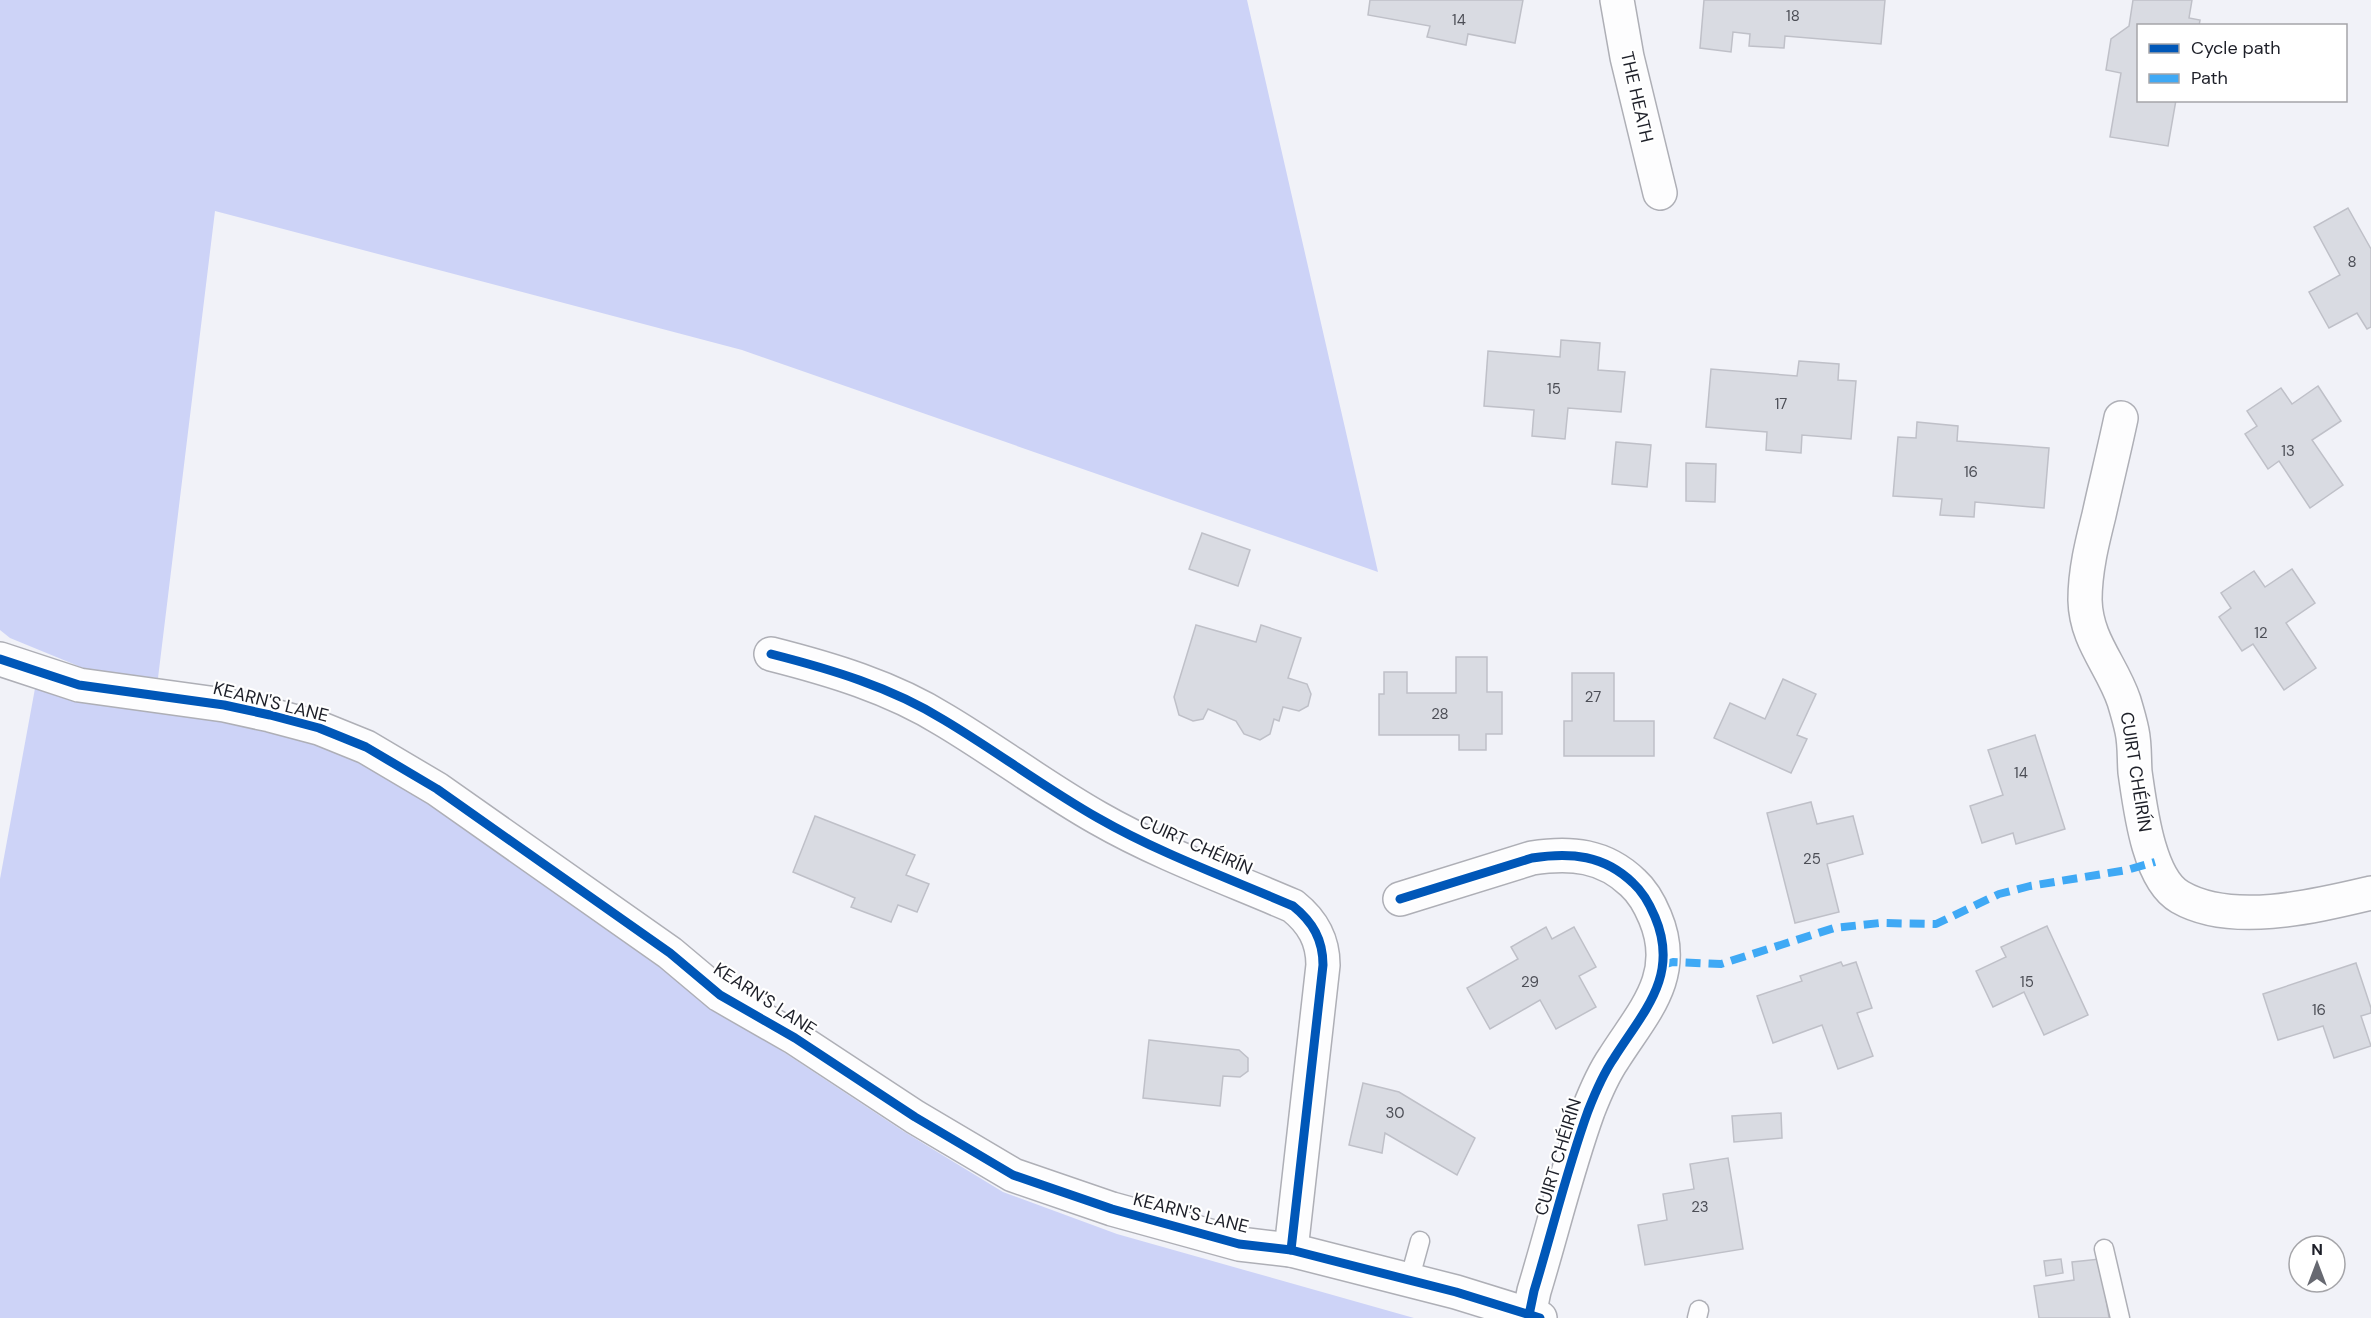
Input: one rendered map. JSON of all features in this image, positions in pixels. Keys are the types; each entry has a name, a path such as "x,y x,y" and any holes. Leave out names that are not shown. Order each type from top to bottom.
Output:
{"street":[{"name":"THE HEATH","path":"1617,0 1627,57 1660,193"},
{"name":"CUIRT CHÉIRÍN","path":"2121,418 2087,567 2085,601 2088,626 2122,695 2128,713 2133,734 2135,771 2142,815 2148,845 2160,874 2168,887 2178,896 2209,909 2230,912 2300,907 2371,894"},
{"name":"CUIRT CHÉIRÍN","path":"771,654 858,679 906,700 943,719 1099,819 1139,839 1293,906 1302,913 1320,938 1323,965 1291,1250"},
{"name":"KEARN'S LANE","path":"0,658 79,685 214,704 270,715 319,728 366,747 437,789 670,953 720,995 795,1038 915,1117 1013,1175 1112,1209 1239,1244 1291,1250 1535,1316"},
{"name":"CUIRT CHÉIRÍN","path":"1400,899 1532,858 1554,854 1583,856 1603,861 1619,870 1636,885 1648,902 1658,925 1663,945 1663,965 1659,985 1650,1005 1613,1059 1588,1111 1535,1316"}],"lane":[{"path":"1409,1281 1420,1241"},
{"path":"2104,1249 2120,1318"}],"shaded area":[{"path":"0,0 1247,0 1378,572 742,350 215,211 158,678 88,670 10,638 0,630"},
{"path":"36,683 300,734 407,784 717,1008 903,1131 1003,1192 1117,1234 1414,1318 0,1318 0,879"}],"building":[{"path":"1370,0 1523,0 1515,43 1468,34 1466,45 1427,37 1430,26 1368,15"},
{"path":"1704,0 1885,0 1881,44 1785,36 1784,48 1749,46 1750,34 1733,32 1731,52 1700,48"},
{"path":"2133,0 2192,0 2189,18 2200,20 2199,24 2137,24 2137,102 2176,102 2168,146 2110,137 2121,73 2106,70 2111,39 2129,26"},
{"path":"2348,208 2371,249 2371,327 2367,329 2357,313 2329,328 2309,292 2340,275 2314,227"},
{"path":"1561,340 1600,343 1598,370 1625,372 1621,412 1568,408 1565,439 1532,436 1534,410 1484,406 1488,351 1560,357"},
{"path":"1799,361 1839,364 1838,380 1856,381 1851,439 1802,435 1801,453 1766,450 1767,432 1706,427 1711,369 1797,376"},
{"path":"2318,386 2341,421 2312,440 2343,485 2310,508 2279,461 2268,469 2245,434 2257,426 2247,411 2281,388 2292,404"},
{"path":"1917,422 1958,426 1957,441 2049,448 2044,508 1975,502 1974,517 1940,515 1942,499 1893,496 1898,437 1916,438"},
{"path":"1616,442 1651,445 1647,487 1612,484"},
{"path":"1686,463 1716,464 1715,502 1686,501"},
{"path":"1202,533 1250,550 1238,586 1189,569"},
{"path":"2292,569 2315,603 2286,623 2316,668 2284,690 2253,644 2242,651 2219,617 2231,608 2221,593 2254,571 2265,587"},
{"path":"1196,625 1256,642 1261,625 1301,638 1288,678 1307,684 1311,694 1308,706 1299,711 1283,707 1279,721 1274,719 1270,734 1260,740 1244,734 1236,721 1208,709 1203,719 1193,721 1179,715 1174,697"},
{"path":"1456,657 1487,657 1487,692 1502,692 1502,734 1486,734 1486,750 1459,750 1459,735 1379,735 1379,694 1384,694 1384,672 1407,672 1407,693 1456,693"},
{"path":"1572,673 1614,673 1614,721 1654,721 1654,756 1564,756 1564,721 1572,721"},
{"path":"1783,679 1816,694 1797,735 1807,739 1791,773 1714,738 1730,703 1765,719"},
{"path":"2035,735 2065,829 2016,844 2013,833 1982,843 1970,806 2003,795 1988,750"},
{"path":"1811,802 1817,824 1853,816 1863,854 1827,864 1839,912 1795,923 1767,813"},
{"path":"815,816 915,855 906,875 929,884 917,912 898,905 891,922 851,907 855,898 793,872"},
{"path":"2047,926 2088,1015 2044,1035 2024,992 1993,1007 1976,971 2006,957 2001,947"},
{"path":"1546,927 1552,939 1574,927 1596,967 1579,976 1596,1007 1556,1029 1540,1000 1490,1029 1467,988 1518,959 1511,947"},
{"path":"1841,962 1843,966 1856,962 1872,1008 1857,1013 1873,1056 1838,1069 1822,1025 1773,1043 1757,996 1802,981 1800,976"},
{"path":"2356,963 2371,1008 2371,1013 2361,1016 2371,1046 2334,1058 2323,1026 2278,1040 2263,994"},
{"path":"1149,1040 1239,1050 1248,1058 1248,1071 1240,1077 1223,1076 1220,1106 1143,1098"},
{"path":"1363,1083 1399,1092 1475,1138 1457,1175 1385,1133 1382,1153 1349,1145"},
{"path":"1781,1113 1782,1138 1734,1142 1732,1116"},
{"path":"1728,1158 1743,1249 1645,1265 1638,1225 1667,1220 1663,1194 1694,1189 1690,1164"},
{"path":"2061,1259 2063,1273 2046,1276 2044,1261"},
{"path":"2100,1259 2109,1318 2039,1318 2034,1286 2074,1280 2072,1262"}],"marked path":[{"path":"1663,965 1673,962 1721,964 1834,928 1880,923 1936,924 1999,894 2030,886 2127,870 2155,862"}],"cycle path":[{"path":"771,654 838,673 924,708 1121,831 1169,854 1293,906 1306,918 1319,940 1323,965 1291,1250"},
{"path":"0,659 79,685 224,705 270,715 319,728 366,747 437,789 670,953 720,995 795,1038 915,1117 1013,1175 1112,1209 1239,1244 1291,1250 1456,1292 1540,1318"},
{"path":"1400,899 1532,858 1573,856 1599,861 1610,866 1637,887 1651,908 1662,938 1661,975 1655,992 1606,1070 1580,1133 1529,1315"}]}
